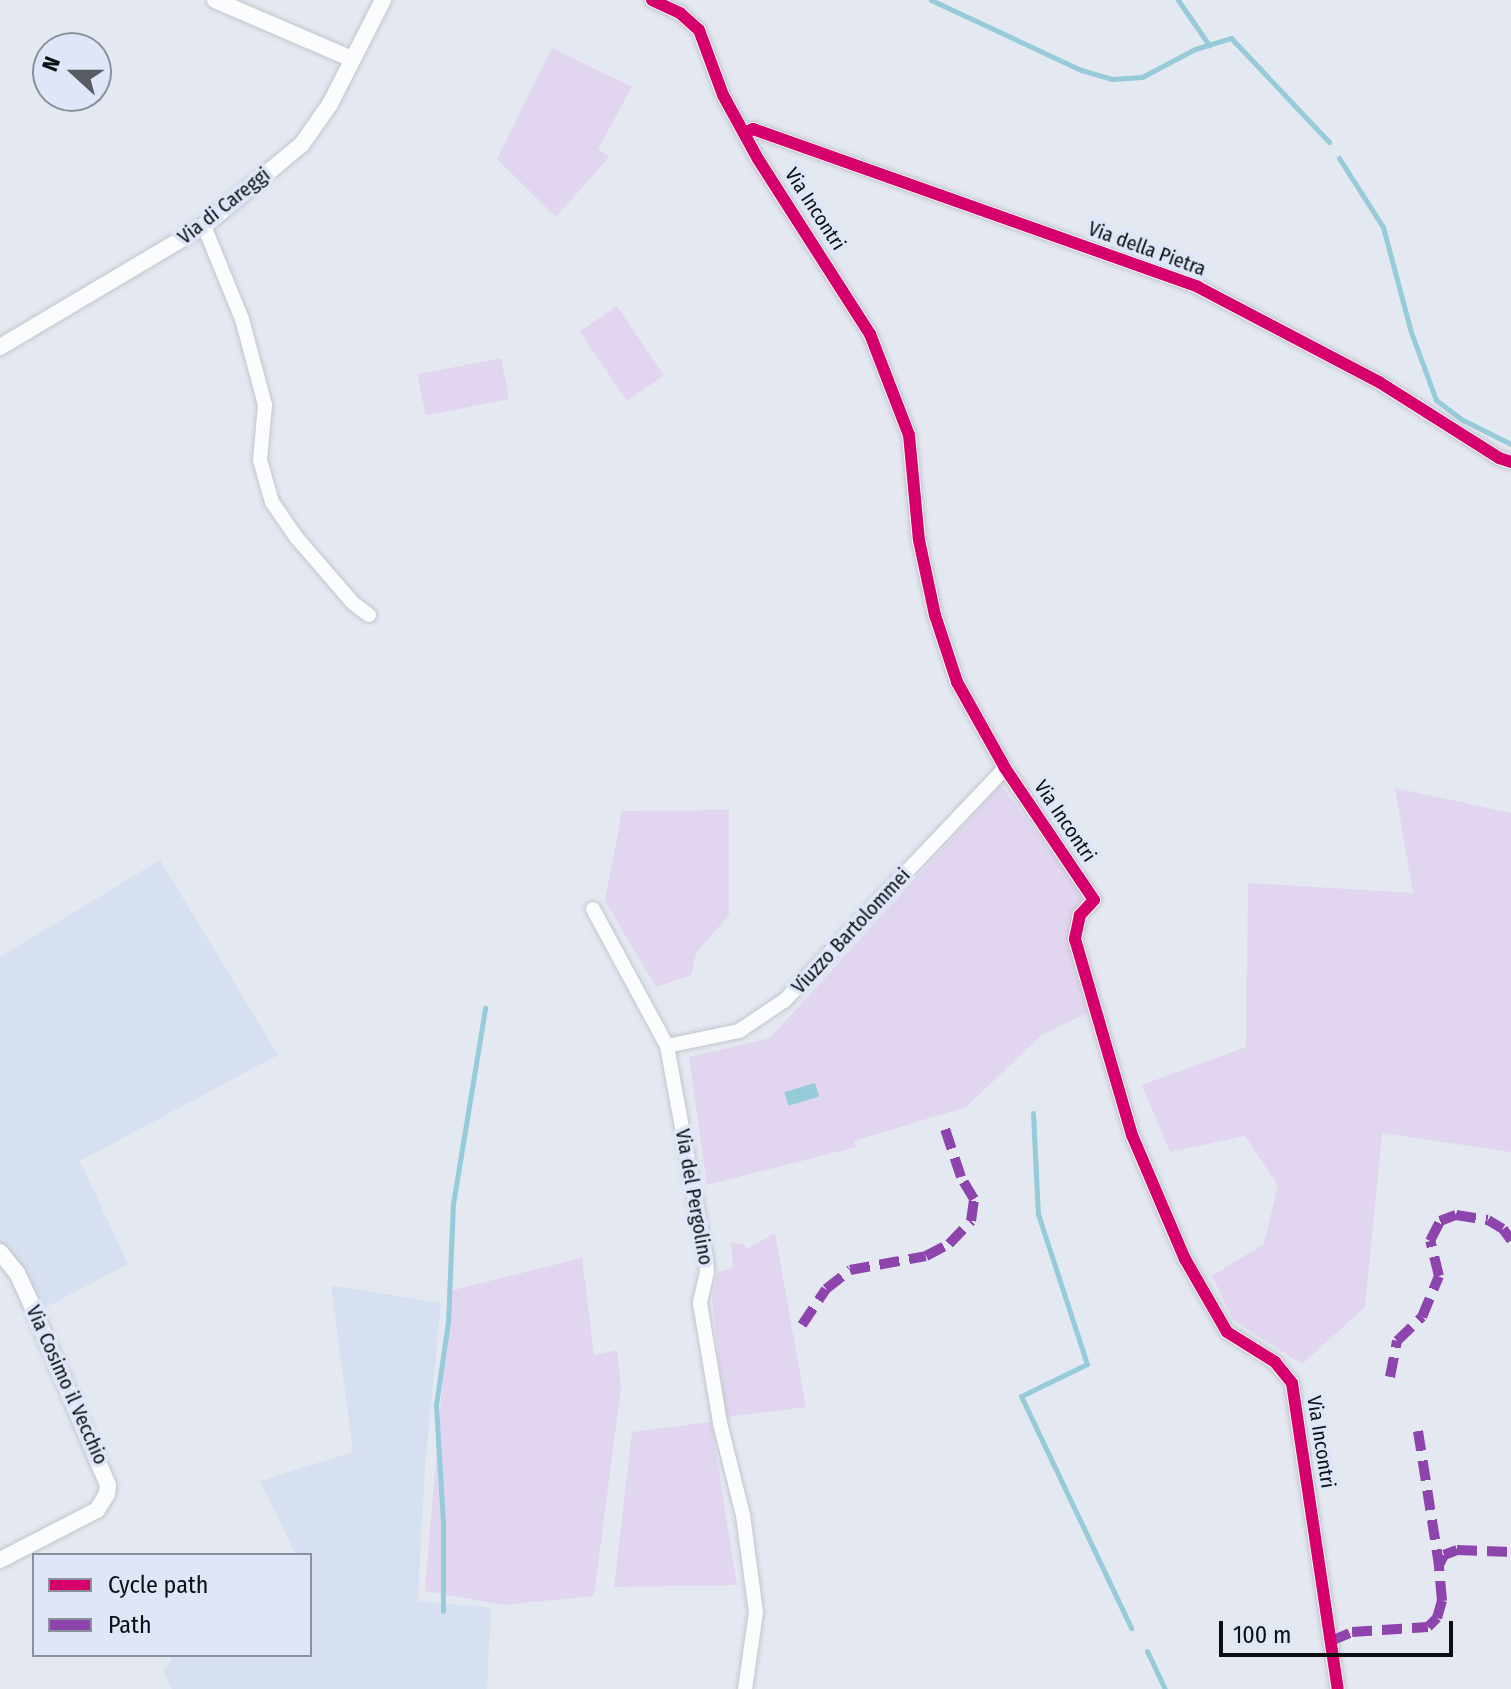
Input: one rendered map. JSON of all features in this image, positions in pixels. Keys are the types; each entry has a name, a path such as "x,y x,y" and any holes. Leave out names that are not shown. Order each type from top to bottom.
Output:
{"street":[{"path":"215,0 352,59"},
{"name":"Via di Careggi","path":"0,347 204,226 302,144 330,104 383,0"},
{"name":"Via Incontri","path":"652,0 680,13 699,30 723,95 758,159 870,334 909,435 919,540 935,615 957,682 1005,768 1094,900 1080,915 1075,939 1132,1135 1185,1259 1227,1332 1275,1362 1292,1383 1338,1689"},
{"name":"Via della Pietra","path":"745,133 753,129 1198,287 1379,382 1499,458 1511,462"},
{"path":"204,226 242,319 265,405 260,460 272,502 296,537 353,603 369,615"},
{"name":"Viuzzo Bartolommei","path":"667,1046 739,1031 785,1000 1005,768"},
{"name":"Via del Pergolino","path":"593,909 667,1046 706,1259 707,1272 700,1303 720,1423 743,1515 756,1612 745,1689"},
{"name":"Via Cosimo il Vecchio","path":"0,1252 17,1273 108,1485 107,1494 97,1510 0,1560"}],"shaded area":[{"path":"552,48 632,87 598,149 609,157 556,217 497,159"},
{"path":"617,306 664,376 627,401 580,331"},
{"path":"501,358 509,399 426,415 418,374"},
{"path":"1001,785 1086,899 1074,916 1068,938 1090,1012 1043,1034 966,1107 854,1141 856,1147 707,1185 689,1057 770,1038"},
{"path":"1395,788 1511,813 1511,1152 1382,1133 1365,1307 1302,1364 1233,1320 1212,1276 1264,1244 1278,1185 1245,1136 1170,1152 1142,1085 1246,1047 1248,883 1413,893"},
{"path":"729,810 729,915 696,953 691,975 656,987 605,901 622,811"},
{"path":"160,860 278,1055 80,1161 128,1264 41,1310 19,1267 0,1241 0,957"},
{"path":"775,1233 806,1407 725,1417 712,1298 718,1272 733,1268 731,1243 744,1244 746,1249"},
{"path":"582,1258 594,1355 617,1350 621,1387 594,1596 504,1605 425,1591 450,1291"},
{"path":"331,1285 441,1303 425,1466 418,1601 491,1608 487,1689 172,1689 163,1671 173,1657 312,1657 312,1553 295,1553 260,1481 353,1452"},
{"path":"711,1422 737,1585 614,1587 632,1432"}],"water":[{"path":"815,1083 819,1096 788,1106 784,1092"}],"waterway":[{"path":"931,0 1081,70 1112,79 1142,77 1195,49 1231,38 1329,142"},
{"path":"1178,0 1209,45"},
{"path":"1339,158 1383,227 1411,332 1436,400 1463,420 1511,444"},
{"path":"443,1611 443,1523 436,1405 448,1322 453,1204 485,1008"},
{"path":"1033,1113 1038,1214 1087,1364 1021,1396 1131,1628"},
{"path":"1147,1651 1165,1689"}],"marked path":[{"path":"802,1325 826,1289 850,1270 926,1256 949,1244 971,1221 974,1199 961,1177 943,1123"},
{"path":"1390,1377 1397,1341 1422,1317 1439,1276 1430,1241 1440,1221 1456,1215 1488,1220 1503,1229 1511,1240"},
{"path":"1418,1431 1439,1565"},
{"path":"1331,1641 1352,1632 1428,1627 1437,1618 1442,1601 1439,1565 1444,1555 1457,1550 1511,1552"}],"cycle path":[{"path":"652,0 680,13 699,30 723,95 758,159 870,334 909,435 919,540 935,615 957,682 1005,768 1094,900 1080,915 1075,939 1132,1135 1185,1259 1227,1332 1275,1362 1292,1383 1338,1689"},
{"path":"745,133 753,129 1198,287 1379,382 1499,458 1511,462"}]}
